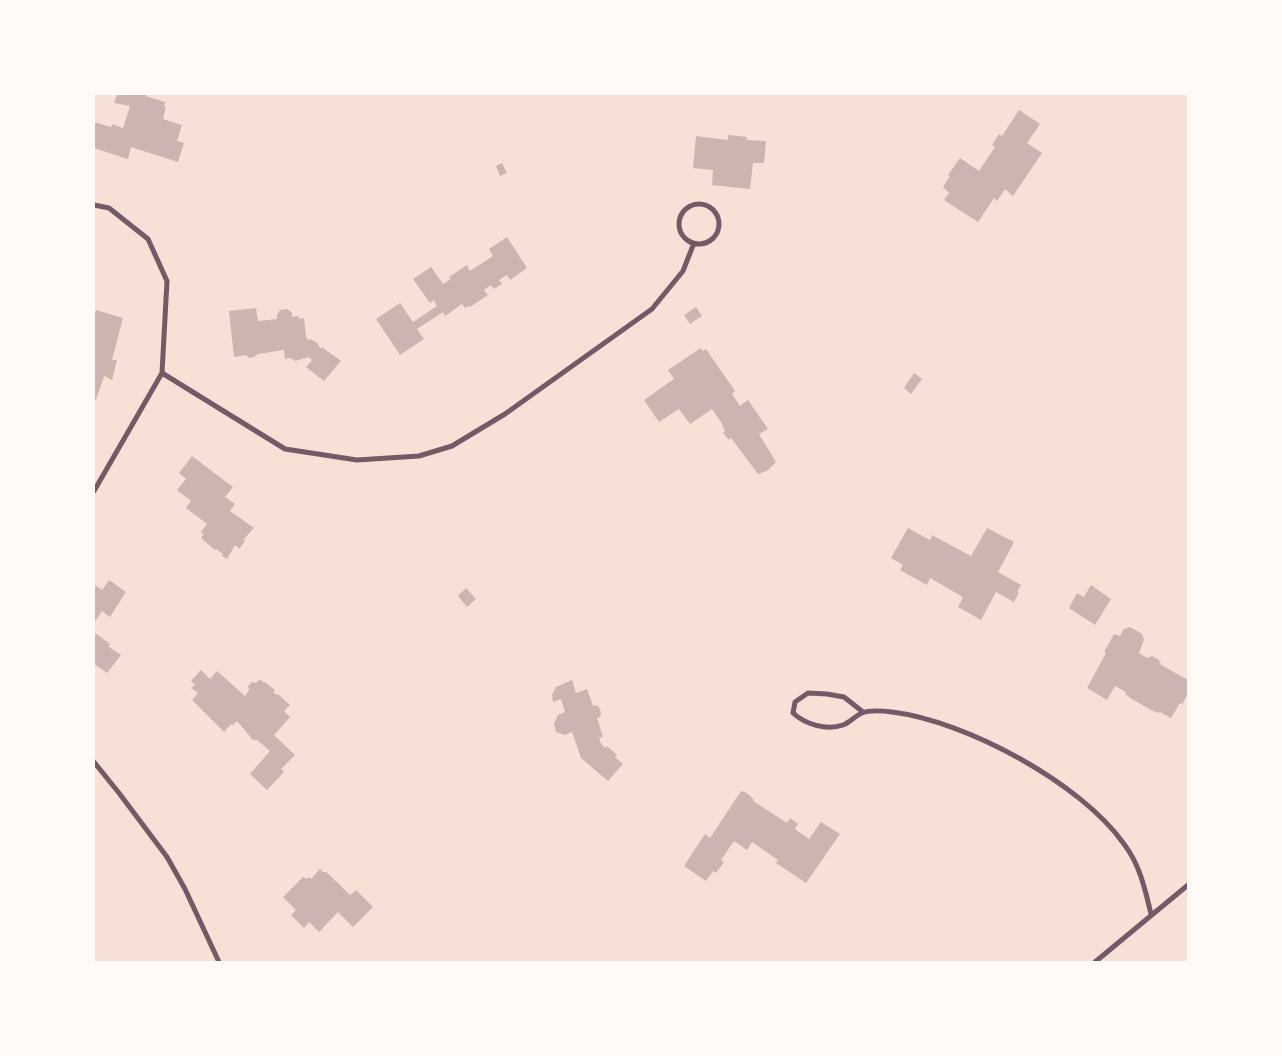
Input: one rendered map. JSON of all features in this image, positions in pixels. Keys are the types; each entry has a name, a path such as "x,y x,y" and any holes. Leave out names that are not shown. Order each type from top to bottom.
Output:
{"street":[{"path":"703,204 710,207 716,213 718,228 715,236 709,241 702,244 694,243 687,240 681,234 679,219 682,212 688,206 703,204"},
{"path":"94,206 109,208 148,239 167,281 162,373 94,491"},
{"path":"162,373 285,449 357,460 419,456 452,446 505,414 652,309 683,271 694,243"},
{"path":"863,712 844,697 808,693 795,702 793,713 799,719 825,727 843,725 863,712 891,712 929,719 1014,755 1059,782 1109,825 1125,845 1140,871 1151,914"},
{"path":"94,762 167,857 185,889 219,962"},
{"path":"1095,962 1188,885"}],"building":[{"path":"117,94 146,94 146,96 165,102 164,107 166,107 163,119 182,125 177,141 184,143 178,162 131,147 128,159 94,148 94,122 111,127 112,124 123,128 130,106 114,103"},
{"path":"1019,110 1040,124 1027,143 1042,153 1013,196 1005,189 997,201 994,198 978,222 944,200 949,193 943,187 950,176 948,175 960,158 979,171 995,147 992,145 999,134 1002,136"},
{"path":"728,135 747,137 747,140 766,141 764,163 753,163 750,189 712,185 713,170 693,168 696,136 728,140"},
{"path":"502,163 507,173 500,176 496,166"},
{"path":"507,237 527,268 510,280 507,275 499,280 502,284 494,289 491,285 484,290 488,295 470,307 465,308 462,304 445,316 443,312 417,329 424,339 400,355 376,319 400,303 413,322 437,306 434,300 430,303 413,279 431,267 443,284 451,279 449,277 467,265 470,271 493,256 489,249"},
{"path":"696,307 702,316 690,324 684,315"},
{"path":"256,308 258,321 277,319 280,310 287,309 292,313 292,317 304,318 308,340 311,339 321,349 322,347 341,361 324,381 306,367 312,360 309,357 295,361 291,358 285,359 284,350 258,354 249,358 246,355 234,357 229,311"},
{"path":"96,310 123,318 112,360 117,360 112,380 104,376 96,400 94,400 94,317"},
{"path":"701,348 703,351 706,349 735,391 732,394 740,406 748,400 768,429 759,434 776,462 767,471 758,474 731,438 729,440 723,433 725,431 721,422 712,409 690,424 679,409 659,422 644,400 674,379 668,370"},
{"path":"914,373 922,379 911,394 904,388"},
{"path":"192,456 233,487 225,497 235,504 230,511 254,528 243,540 245,541 239,549 235,545 227,559 201,538 204,534 201,532 207,524 186,508 191,501 177,490 186,479 179,473"},
{"path":"908,528 930,540 932,535 971,556 987,528 1014,542 998,572 1021,585 1014,602 996,592 981,620 958,607 963,597 930,578 927,585 900,570 903,565 891,558"},
{"path":"109,580 126,592 110,617 102,611 94,623 94,584 102,590"},
{"path":"1091,585 1111,599 1095,625 1069,608 1077,593 1084,597"},
{"path":"466,588 476,599 467,607 458,596"},
{"path":"1130,627 1142,634 1144,640 1139,653 1147,658 1152,656 1159,660 1161,665 1188,680 1188,694 1171,718 1151,710 1115,686 1107,700 1087,688 1114,634 1120,636 1124,629"},
{"path":"94,632 110,644 108,646 121,655 107,673 94,664"},
{"path":"201,670 210,679 217,671 245,696 249,690 248,686 252,682 256,683 261,680 275,690 273,692 290,705 284,711 290,717 274,735 295,755 281,769 284,772 267,790 250,774 270,751 257,740 253,740 237,721 233,725 231,724 224,732 192,700 198,693 191,688 195,685 191,681"},
{"path":"572,680 576,693 587,689 593,706 599,707 601,713 600,717 597,718 603,737 599,738 601,744 606,748 607,746 617,755 615,757 623,764 608,781 581,758 572,732 565,735 556,732 554,724 558,715 565,712 561,699 553,702 552,695 556,687"},
{"path":"741,791 747,793 753,801 787,823 790,818 798,824 795,829 809,839 821,822 840,834 806,883 776,863 778,860 752,842 747,850 734,841 721,860 724,862 716,873 713,871 706,881 684,866 705,834 710,838"},
{"path":"320,869 326,872 334,879 333,882 335,880 350,895 356,890 373,907 353,927 338,912 319,932 309,922 304,928 291,915 296,910 283,897 303,877 311,879"}]}
